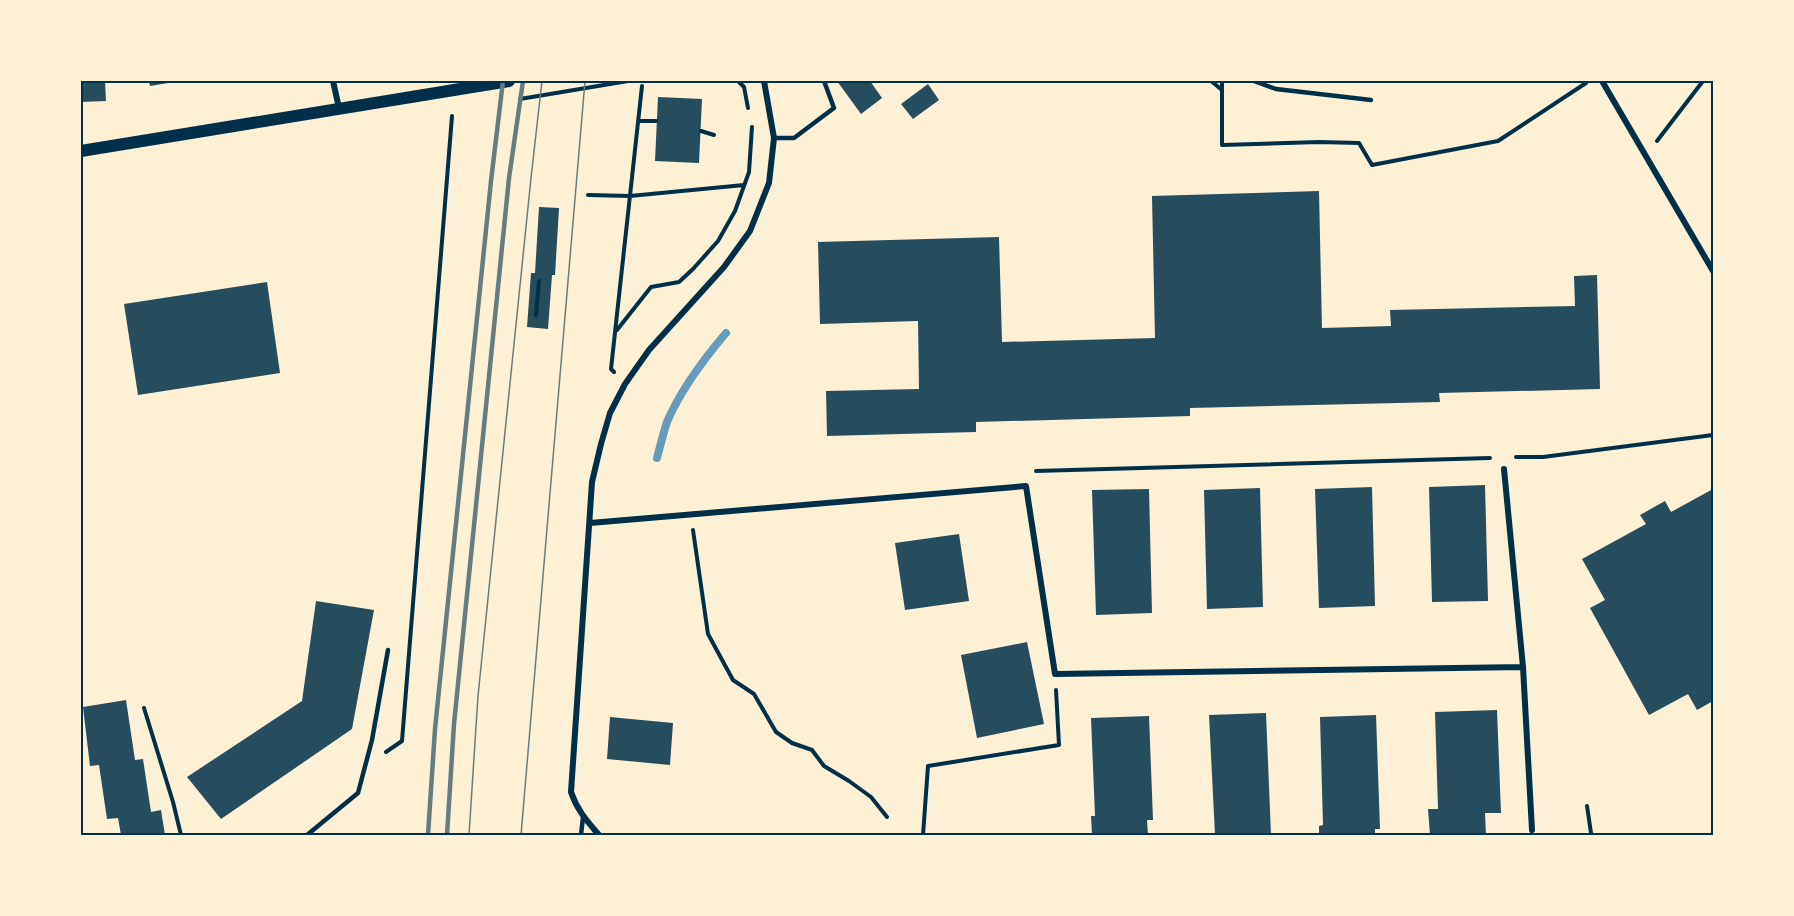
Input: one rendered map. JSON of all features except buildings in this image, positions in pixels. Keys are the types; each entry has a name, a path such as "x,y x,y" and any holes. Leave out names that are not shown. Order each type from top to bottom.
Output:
{"main road":[{"path":"81,152 509,81"}],"street":[{"path":"333,81 339,108"},
{"path":"599,835 583,817 572,792 592,482 610,413 625,384 649,350 724,267 750,231 769,183 774,138 764,81"},
{"path":"1602,81 1713,271"},
{"path":"1504,469 1523,667 1532,830"},
{"path":"590,524 1026,486 1056,674 1523,667"}],"lane":[{"path":"774,138 794,138 834,108 824,81"},
{"path":"1254,81 1276,89 1371,100"},
{"path":"307,835 358,794 372,740 388,650"},
{"path":"581,835 583,817"}],"path":[{"path":"617,330 651,287 679,282 693,269 718,241 735,211 749,172 752,126 744,87 738,81"},
{"path":"1211,81 1222,91"},
{"path":"1222,81 1222,145 1359,143 1372,165 1498,141 1589,81"},
{"path":"1646,156 1703,81"},
{"path":"625,384 611,369 642,86"},
{"path":"366,766 402,741 452,116"},
{"path":"638,121 657,122"},
{"path":"701,131 714,135"},
{"path":"588,195 630,196 744,185"},
{"path":"536,315 539,281"},
{"path":"1512,458 1543,457 1713,435"},
{"path":"1029,471 1490,458"},
{"path":"690,515 708,634 733,680 754,694 776,732 792,743 812,750 824,766 871,797 887,817"},
{"path":"922,835 928,766 1059,745 1056,674"},
{"path":"144,708 181,835"},
{"path":"1587,807 1591,833"}],"waterway":[{"path":"657,458 667,422 679,398 701,364 726,333"}],"tram line":[{"path":"469,835 478,696 542,81"},
{"path":"521,835 585,81"}],"railway":[{"path":"428,835 435,729 503,81"},
{"path":"447,835 454,724 509,178 523,81"}]}
